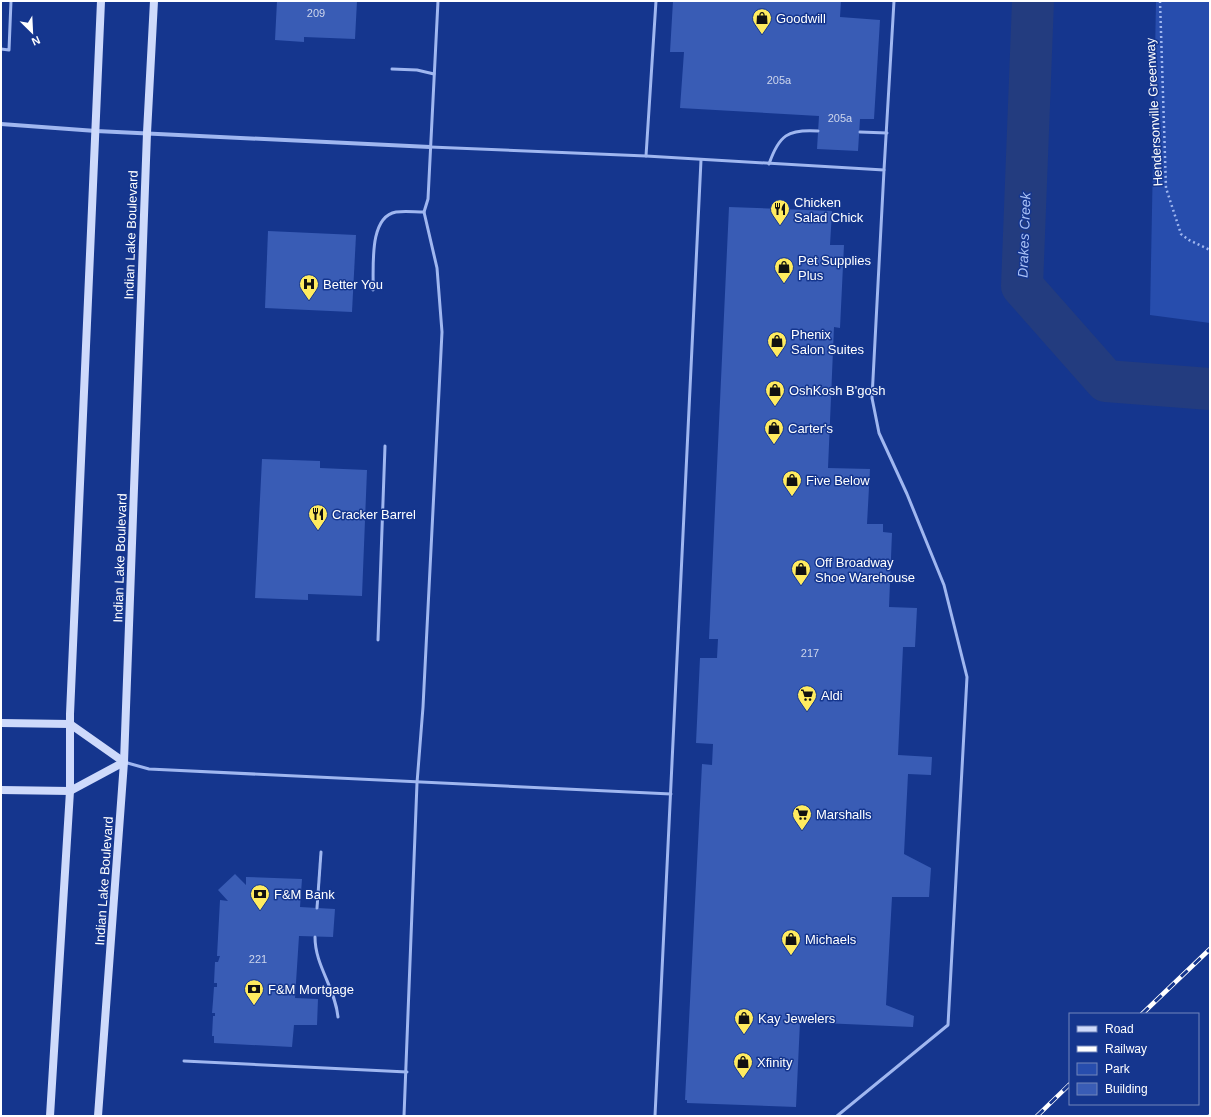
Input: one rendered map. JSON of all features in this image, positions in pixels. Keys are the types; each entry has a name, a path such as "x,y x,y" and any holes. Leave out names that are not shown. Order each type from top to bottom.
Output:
{"main road":[{"path":"50,1116 70,792 70,724 101,1"},
{"name":"Indian Lake Boulevard","path":"98,1116 124,762 147,133 154,1"},
{"path":"1,723 70,724 124,762 70,792 1,790"}],"street":[{"path":"1,124 96,131 430,147"}],"lane":[{"path":"1,49 9,50 11,1"},
{"path":"404,1116 407,1072 417,783 423,707 442,332 437,268 424,212 428,199 438,1"},
{"path":"646,156 656,1"},
{"path":"837,1116 948,1025 967,677 944,585 907,494 879,434 872,398 894,1"},
{"path":"392,70 416,70 434,74"},
{"path":"769,164 775,149 787,135 792,132 803,130 818,130"},
{"path":"860,132 887,133"},
{"path":"430,147 646,156 884,170"},
{"path":"655,1116 701,160"},
{"path":"373,290 376,231 380,222 394,212 424,212"},
{"path":"378,640 385,446"},
{"path":"124,762 149,769 670,794"},
{"path":"317,908 320,852"},
{"path":"315,937 316,951 334,996 338,1017"},
{"path":"184,1060 407,1072"}],"path":[{"name":"Hendersonville Greenway","path":"1160,1 1166,188 1182,234 1189,240 1210,250"}],"green space":[{"path":"1156,1 1210,1 1210,323 1150,315"}],"building":[{"path":"277,1 357,1 355,39 304,37 304,42 275,40"},
{"path":"673,1 841,1 840,17 880,20 874,119 860,119 858,151 817,149 819,116 680,108 684,52 670,52"},
{"path":"729,207 832,211 830,245 844,245 840,328 834,327 828,468 870,469 867,524 883,524 883,532 892,533 889,607 917,608 915,647 903,647 898,755 932,757 931,775 908,774 904,854 931,868 929,897 892,897 886,1005 914,1016 913,1027 800,1022 796,1107 687,1103 687,1100 685,1100 702,764 712,765 713,744 696,743 700,658 717,658 718,639 709,639"},
{"path":"268,231 356,235 352,312 265,308"},
{"path":"262,459 320,461 320,468 367,470 362,596 308,594 308,600 255,598"},
{"path":"235,874 246,885 246,877 302,879 300,907 335,909 333,937 299,936 295,998 318,999 317,1025 294,1025 292,1047 214,1043 214,1036 212,1036 213,1016 215,1016 215,1013 212,1013 214,987 217,987 217,983 214,983 215,962 218,962 220,956 217,956 220,900 228,901 218,890"}],"waterway":[{"name":"Drakes Creek","path":"1033,1 1022,286 1106,381 1210,389"}],"railway":[{"path":"1143,1013 1210,949"},
{"path":"1037,1116 1069,1085"}],"place":[{"name":"Goodwill","path":"762,35"},
{"name":"Chicken Salad Chick","path":"780,226"},
{"name":"Pet Supplies Plus","path":"784,284"},
{"name":"Better You","path":"309,301"},
{"name":"Phenix Salon Suites","path":"777,358"},
{"name":"OshKosh B'gosh","path":"775,407"},
{"name":"Carter's","path":"774,445"},
{"name":"Five Below","path":"792,497"},
{"name":"Cracker Barrel","path":"318,531"},
{"name":"Off Broadway Shoe Warehouse","path":"801,586"},
{"name":"Aldi","path":"807,712"},
{"name":"Marshalls","path":"802,831"},
{"name":"F&M Bank","path":"260,911"},
{"name":"Michaels","path":"791,956"},
{"name":"F&M Mortgage","path":"254,1006"},
{"name":"Kay Jewelers","path":"744,1035"},
{"name":"Xfinity","path":"743,1079"}]}
